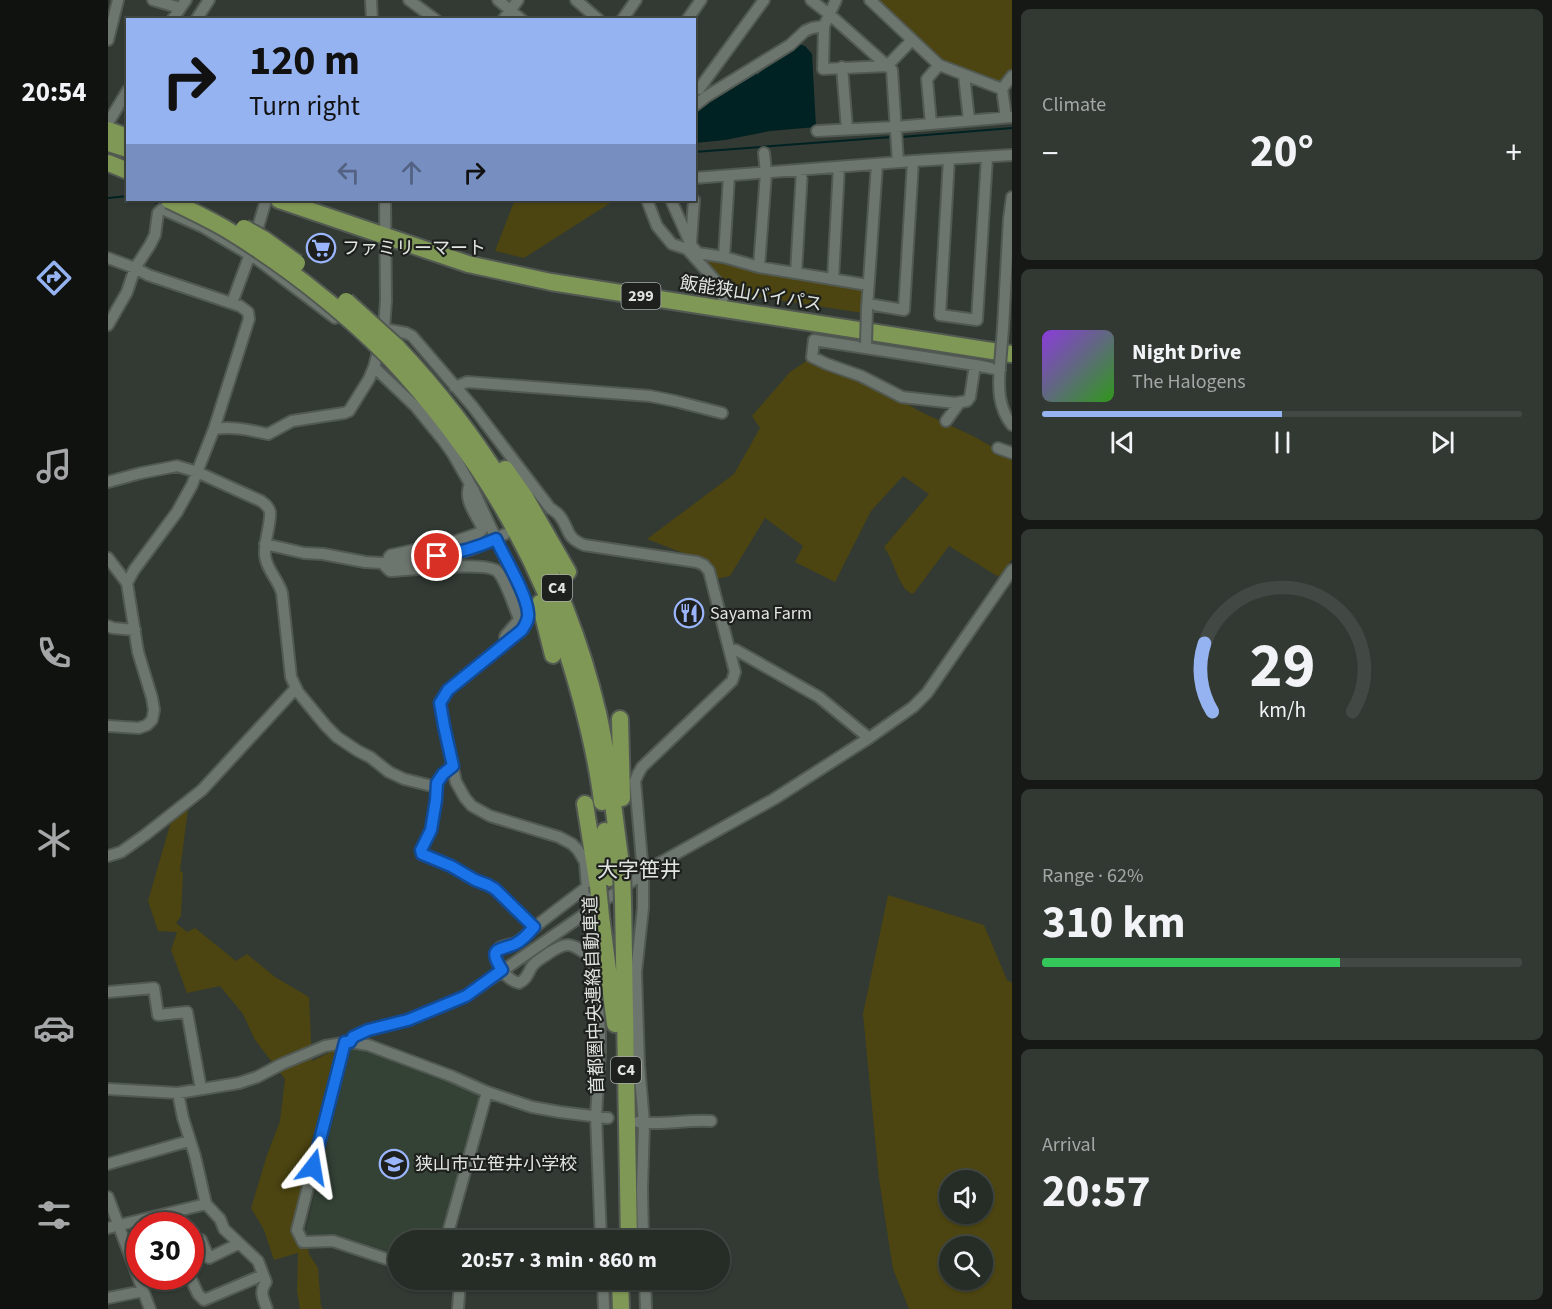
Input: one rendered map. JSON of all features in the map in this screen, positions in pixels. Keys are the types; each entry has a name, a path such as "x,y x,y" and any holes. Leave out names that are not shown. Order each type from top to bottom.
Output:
{"highway":[{"path":"108,130 126,136"},
{"path":"108,143 126,148"},
{"path":"108,163 126,170"},
{"path":"108,175 126,181"},
{"name":"首都圏中央連絡自動車道","path":"171,201 223,228 285,268 320,294 388,353 416,367 463,426 500,479 537,545 561,596 580,649 600,726 610,777 601,884"},
{"name":"首都圏中央連絡自動車道","path":"196,201 265,240 352,306 452,430 487,481 545,591 568,654 586,718 600,787 601,884 606,911 616,1028 619,1230"},
{"name":"飯能狭山バイパス","path":"283,201 499,261 549,271 1012,344"},
{"name":"飯能狭山バイパス","path":"314,201 468,264 551,282 1004,363"},
{"path":"416,367 460,413 500,462 525,497 568,572"},
{"path":"487,481 528,569 540,603 553,655"},
{"path":"601,884 623,831 620,719"},
{"path":"585,804 606,911"},
{"name":"首都圏中央連絡自動車道","path":"606,911 628,1230"},
{"path":"620,1290 621,1309"},
{"path":"630,1290 631,1309"}],"street":[{"path":"108,40 118,0"},
{"path":"153,0 183,4 173,18"},
{"path":"197,18 209,0"},
{"path":"371,0 372,18"},
{"path":"409,0 433,18"},
{"path":"498,0 520,18"},
{"path":"504,18 518,0"},
{"path":"576,0 598,18"},
{"path":"622,18 636,0"},
{"path":"688,18 701,0"},
{"path":"700,90 764,0"},
{"path":"811,0 892,70 898,162"},
{"path":"837,0 824,26 823,69 887,66 912,40"},
{"path":"870,0 939,65 1002,89"},
{"path":"700,90 790,45 805,31 824,26"},
{"path":"931,124 927,79 939,65"},
{"path":"842,67 848,129"},
{"path":"964,75 969,120"},
{"path":"1002,89 1012,76"},
{"path":"817,131 848,129 895,133 931,124 1009,117 1002,89"},
{"path":"108,123 126,93"},
{"path":"759,267 766,173 764,153"},
{"path":"696,178 1012,155"},
{"path":"949,159 940,315 977,320 987,157"},
{"path":"867,306 903,310 913,161"},
{"path":"865,346 877,164"},
{"path":"832,279 839,167"},
{"path":"796,273 802,170"},
{"path":"724,257 729,176"},
{"path":"232,303 266,201"},
{"path":"385,201 384,329 388,353"},
{"path":"647,201 657,226 672,244 687,249 723,289 723,298"},
{"path":"671,201 691,245 698,253 724,257 759,267 868,285"},
{"path":"691,245 694,201"},
{"path":"1012,201 1004,363 999,394 1005,416 1012,425"},
{"path":"108,325 127,292 135,268 155,235 158,213 162,209 203,227 250,254 388,353"},
{"path":"108,258 148,275 240,306 248,312 249,319 214,429 192,485 177,512 127,583"},
{"path":"384,329 410,334 472,407 546,510 560,515 568,534 575,541 584,545 697,562 709,571 731,650 735,672 732,681 642,767 635,781 644,908 636,972 643,1230"},
{"path":"975,365 970,397 967,401 955,403 902,397 861,376 812,357 814,340 865,346 975,365 1004,363"},
{"path":"214,429 234,427 268,434 292,421 350,411 374,367 388,353"},
{"path":"374,367 423,415 453,454 500,536 528,613 527,622 522,630 448,690 440,703 456,782 465,798 481,812 559,837 572,844 601,884 534,927 519,942 498,949 495,954 496,960 514,982 519,982 524,981 537,961 566,944 594,959"},
{"path":"455,387 467,382 650,396 722,413"},
{"path":"946,421 960,402"},
{"path":"998,448 1012,453"},
{"path":"108,482 177,466 197,472 261,501 267,506 270,511 265,544 266,564 281,587 291,677 296,688 337,737 370,757 389,772 404,779 436,787"},
{"path":"385,563 391,555 456,542 479,533 482,527 467,499 470,484"},
{"path":"265,544 304,553 385,563 459,553 500,536"},
{"path":"108,558 127,583 138,652 154,710 152,720 139,728 108,726"},
{"path":"385,563 390,571 469,566 494,569 501,575 519,618 506,634 507,642"},
{"path":"388,1259 333,1241 303,1242 297,1230 348,1042 368,1030 408,1020 466,996 643,873 774,799 913,707 927,693 1012,570"},
{"path":"108,626 135,630"},
{"path":"731,650 736,650 819,697 869,738"},
{"path":"108,856 121,852 202,790 296,688"},
{"path":"453,766 437,783 431,830 421,850 422,854 495,889 534,927"},
{"path":"602,1230 602,1117 594,959 606,911"},
{"path":"108,992 154,988 158,1015 187,1012 201,1089"},
{"path":"108,1089 178,1093 239,1083 325,1046 348,1042 368,1045 452,1076 487,1092 532,1107 602,1117"},
{"path":"449,1230 487,1092"},
{"path":"178,1093 206,1204 220,1219 224,1229 258,1261 267,1282 262,1289 267,1309"},
{"path":"639,1122 668,1123 695,1120 711,1122"},
{"path":"108,1164 189,1141"},
{"path":"108,1197 113,1227 150,1309"},
{"path":"182,1212 206,1204"},
{"path":"204,1247 209,1258 238,1244"},
{"path":"196,1290 204,1300 264,1275"},
{"path":"458,1309 459,1290"},
{"path":"603,1290 604,1309"},
{"path":"645,1290 646,1309"},
{"path":"108,1298 143,1291"}],"shaded area":[{"path":"874,0 1012,0 1012,70 998,85 942,62"},
{"path":"613,201 524,258 495,251 514,202"},
{"path":"698,256 866,290 863,313 730,293"},
{"path":"808,360 865,383 973,436 1012,458 1012,559 1002,575 997,576 949,546 914,593 905,589 884,547 929,494 903,476 871,511 835,582 795,562 803,546 765,518 730,576 716,579 706,562 647,539 734,474 760,428 752,416 790,372"},
{"path":"188,809 180,871 183,872 181,916 176,923 187,932 195,928 236,961 247,954 275,977 309,997 312,1061 339,1048 299,1233 306,1239 309,1254 318,1268 323,1309 300,1309 297,1291 298,1253 274,1260 264,1230 251,1208 280,1121 285,1079 255,1040 243,1014 220,986 187,993 171,950 177,932 158,931 148,901 172,818"},
{"path":"888,895 984,925 1007,980 1012,983 1012,1309 909,1309 893,1269 879,1179 863,1014"},
{"name":"狭山市立笹井小学校","path":"352,1042 482,1093 450,1230 388,1230 388,1251 332,1234 305,1235"}],"water":[{"path":"795,43 805,46 812,54 816,127 770,131 696,143 696,109 756,71 757,75"}],"waterway":[{"path":"901,137 1012,128"},
{"path":"696,152 892,137"},
{"path":"108,198 126,196"},
{"path":"152,201 163,205"}],"place":[{"name":"ファミリーマート","path":"321,248"},
{"name":"Sayama Farm","path":"689,613"},
{"name":"狭山市立笹井小学校","path":"394,1164"}],"district":[{"name":"大字笹井","path":"639,870"}],"route":[{"path":"313,1167 345,1042 350,1042 353,1037 368,1030 426,1014 466,996 502,970 496,960 495,954 498,949 519,942 534,927 495,889 422,854 421,850 431,830 437,783 453,766 440,703 448,690 522,630 527,622 528,613 496,539 459,553 437,556"}]}
